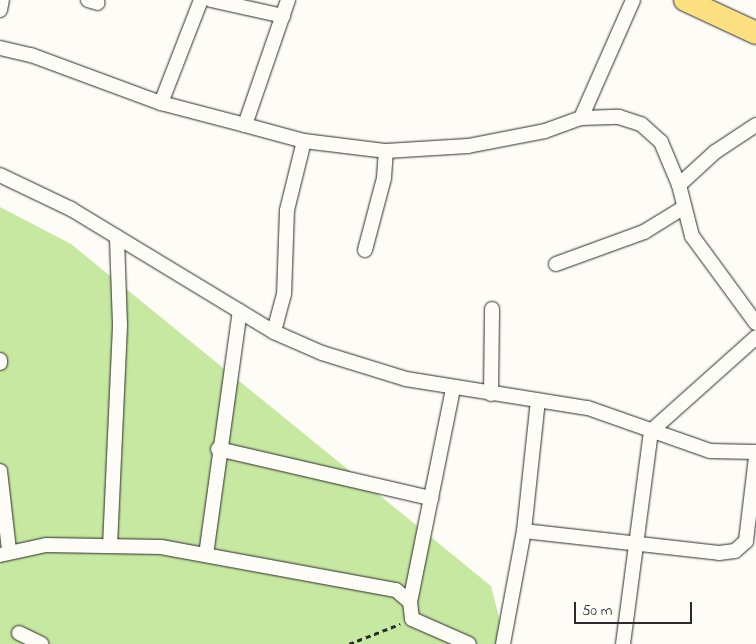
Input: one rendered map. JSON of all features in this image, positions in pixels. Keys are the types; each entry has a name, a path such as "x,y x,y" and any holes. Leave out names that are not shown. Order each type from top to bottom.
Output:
{"main road":[{"path":"685,0 756,33"}],"street":[{"path":"0,10 2,0"},
{"path":"161,103 201,0"},
{"path":"211,0 283,16"},
{"path":"245,125 288,0"},
{"path":"581,118 634,0"},
{"path":"0,48 31,55 161,103 304,141 386,150 468,146 544,131 581,118 619,117 641,124 661,142 679,185 683,208 700,250 756,323"},
{"path":"679,185 715,152 756,125"},
{"path":"274,332 284,294 287,210 304,141"},
{"path":"365,250 384,178 386,150"},
{"path":"0,175 117,237 274,332 322,353 406,379 588,408 710,451 756,452"},
{"path":"556,264 644,232 683,208"},
{"path":"110,546 120,325 117,237"},
{"path":"491,394 492,309"},
{"path":"206,555 218,449 240,311"},
{"path":"622,644 639,544 651,431 756,337"},
{"path":"453,388 410,602 412,619 433,630 469,644"},
{"path":"503,644 524,530 538,401"},
{"path":"218,449 430,498"},
{"path":"524,530 719,553 735,551 746,541 756,457"},
{"path":"0,471 4,552 46,545 161,547 396,590 410,602"},
{"path":"433,630 433,644"},
{"path":"18,633 42,644"}],"path":[{"path":"349,644 412,619"}],"green space":[{"path":"0,207 71,244 491,586 506,644 0,644"}]}
